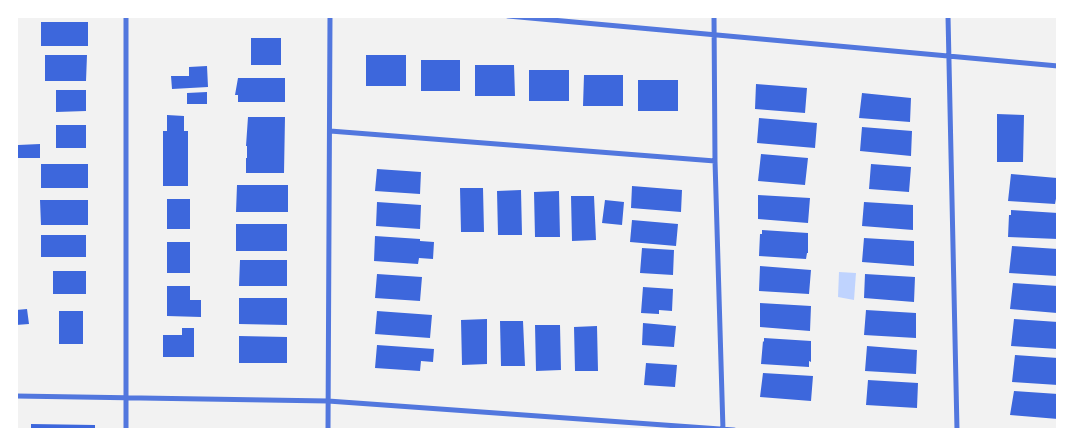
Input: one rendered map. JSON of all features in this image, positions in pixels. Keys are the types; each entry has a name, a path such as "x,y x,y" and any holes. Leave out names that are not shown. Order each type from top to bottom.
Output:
{"street":[{"path":"126,16 126,430"},
{"path":"328,430 330,16"},
{"path":"508,16 1058,66"},
{"path":"714,16 723,429"},
{"path":"948,16 957,430"},
{"path":"330,131 716,161"},
{"path":"16,396 328,401 734,430"}],"water":[{"path":"839,272 856,273 854,300 838,297"}],"building":[{"path":"41,22 88,22 88,46 41,46"},
{"path":"251,38 281,38 281,65 251,65"},
{"path":"45,55 87,55 86,81 45,81"},
{"path":"366,55 406,55 406,86 366,86"},
{"path":"421,60 460,60 460,91 421,91"},
{"path":"475,65 514,65 515,96 475,96"},
{"path":"207,66 208,87 172,89 171,76 189,76 189,67"},
{"path":"529,70 569,70 569,101 529,101"},
{"path":"584,75 623,75 623,106 583,106"},
{"path":"238,78 285,78 285,102 238,102 238,95 235,95"},
{"path":"638,80 678,80 678,111 638,111"},
{"path":"756,84 807,88 805,113 755,109"},
{"path":"56,90 86,90 86,111 56,112"},
{"path":"207,92 207,104 187,104 187,93"},
{"path":"862,93 911,98 910,122 859,118"},
{"path":"997,114 1024,115 1023,162 997,162"},
{"path":"167,115 184,116 184,131 188,131 188,186 163,186 163,131 167,131"},
{"path":"248,117 285,117 284,173 246,173"},
{"path":"759,118 817,123 815,148 757,143"},
{"path":"56,125 86,125 86,148 56,148"},
{"path":"862,127 912,131 911,156 860,151"},
{"path":"40,144 40,158 18,158 18,145"},
{"path":"761,154 808,158 805,185 758,181"},
{"path":"41,164 88,164 88,188 41,188"},
{"path":"871,164 911,167 909,192 869,189"},
{"path":"377,169 421,172 420,194 375,191"},
{"path":"1011,174 1057,178 1058,188 1055,204 1008,201"},
{"path":"237,185 288,185 288,212 236,212"},
{"path":"632,186 682,190 681,212 631,208"},
{"path":"460,188 483,188 484,232 461,232"},
{"path":"521,190 522,235 498,235 497,191"},
{"path":"559,191 560,237 535,237 534,192"},
{"path":"758,195 810,198 808,223 758,219"},
{"path":"571,196 594,196 596,240 572,241"},
{"path":"167,199 190,199 190,229 167,229"},
{"path":"40,200 88,200 88,225 41,225"},
{"path":"605,200 624,202 622,225 602,223"},
{"path":"377,202 421,205 420,229 376,226"},
{"path":"864,202 913,205 913,230 862,226"},
{"path":"1011,210 1058,213 1058,239 1008,237"},
{"path":"632,220 678,224 676,246 630,242"},
{"path":"236,224 287,224 287,251 236,251"},
{"path":"762,230 808,233 808,253 806,259 759,256 760,234 762,234"},
{"path":"41,235 86,235 86,257 41,257"},
{"path":"375,236 420,239 420,241 434,242 433,259 419,258 418,264 374,261"},
{"path":"864,238 914,241 914,266 862,262"},
{"path":"167,242 190,242 190,273 167,273"},
{"path":"1012,246 1058,249 1057,276 1009,273"},
{"path":"642,248 674,250 673,275 640,273"},
{"path":"240,260 287,260 287,286 239,286"},
{"path":"760,266 811,270 809,294 759,291"},
{"path":"53,271 86,271 86,294 53,294"},
{"path":"377,274 422,277 420,301 375,298"},
{"path":"865,274 915,277 914,302 864,298"},
{"path":"1013,283 1058,286 1057,313 1010,309"},
{"path":"167,286 190,286 190,300 201,300 201,317 167,316"},
{"path":"643,287 673,289 672,311 659,310 659,314 641,313"},
{"path":"239,298 287,298 287,325 239,324"},
{"path":"760,303 811,306 810,331 760,327"},
{"path":"27,309 29,324 16,325 16,310"},
{"path":"866,310 916,313 916,338 864,335"},
{"path":"59,311 83,311 83,344 59,344"},
{"path":"377,311 432,315 430,338 375,334"},
{"path":"487,319 487,364 462,365 461,320"},
{"path":"1014,319 1058,322 1058,349 1011,346"},
{"path":"500,321 523,321 525,366 501,366"},
{"path":"643,323 676,326 674,347 642,345"},
{"path":"535,325 560,325 561,370 536,371"},
{"path":"597,326 598,371 575,371 574,327"},
{"path":"182,328 194,328 194,357 163,357 163,335 182,335"},
{"path":"239,336 287,337 287,363 239,363"},
{"path":"764,338 811,341 811,362 809,361 809,367 761,364"},
{"path":"377,345 434,349 433,362 421,361 420,371 375,368"},
{"path":"867,346 917,350 916,374 865,371"},
{"path":"1015,355 1058,358 1058,385 1012,382"},
{"path":"646,363 677,365 675,387 644,385"},
{"path":"763,373 813,376 811,401 760,397"},
{"path":"868,380 918,383 917,408 866,405"},
{"path":"1014,391 1058,394 1058,419 1010,415"},
{"path":"31,424 95,425 95,430 31,430"}]}
